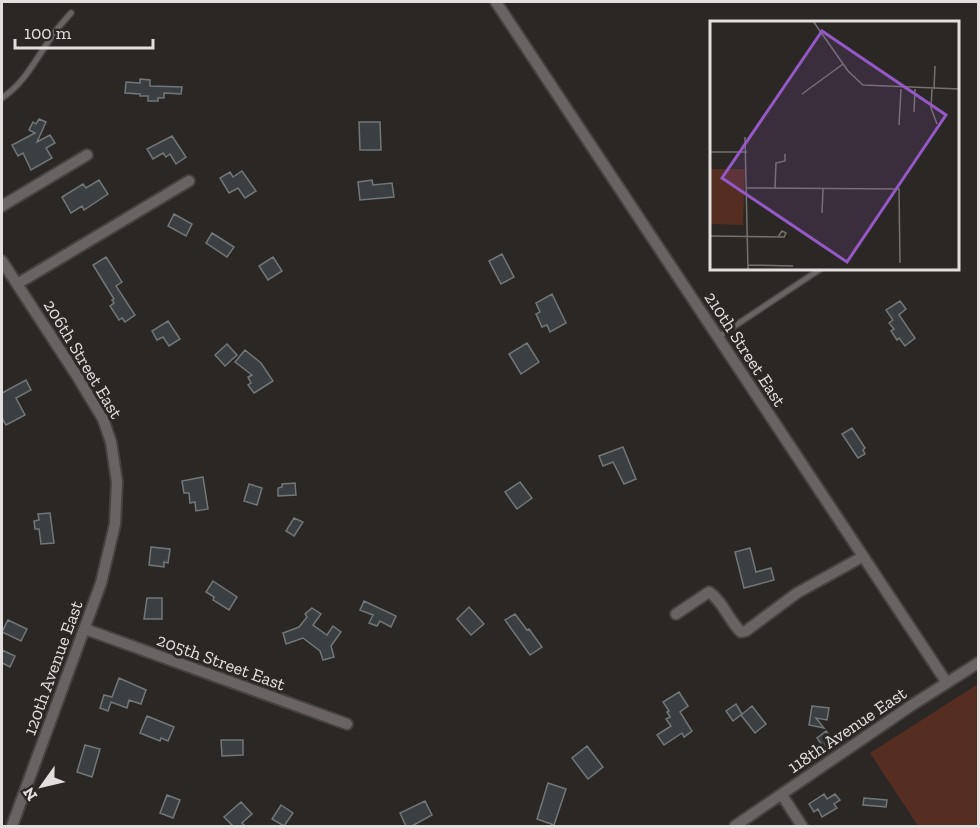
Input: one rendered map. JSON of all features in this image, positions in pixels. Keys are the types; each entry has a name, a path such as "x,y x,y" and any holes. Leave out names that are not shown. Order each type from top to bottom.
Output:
{"street":[{"name":"210th Street East","path":"496,2 947,683"},
{"path":"2,206 87,155"},
{"path":"17,284 189,180"},
{"name":"206th Street East","path":"2,261 78,376 103,419 111,442 116,470 116,518"},
{"name":"120th Avenue East","path":"12,826 109,559 116,518"},
{"path":"676,614 709,592 717,599 737,628 741,632 746,631 797,593 862,557"},
{"name":"205th Street East","path":"85,629 347,724"},
{"name":"118th Avenue East","path":"735,826 978,663"},
{"path":"782,795 802,826"}],"lane":[{"path":"2,98 31,71 52,35 71,13"},
{"path":"718,337 819,270"}],"shaded area":[{"path":"978,684 978,826 918,826 870,753"}],"building":[{"path":"140,79 150,80 150,86 182,87 181,94 164,93 164,98 158,98 158,101 148,101 148,96 125,93 126,82 140,83"},
{"path":"39,119 46,122 37,142 50,135 55,143 46,148 52,158 31,170 23,153 18,156 12,145 35,133 29,130 33,122 36,124"},
{"path":"359,122 380,122 381,150 360,150"},
{"path":"172,136 186,157 176,164 170,154 166,157 163,153 153,159 147,149"},
{"path":"242,171 256,191 245,198 238,188 229,193 220,178 230,172 233,177"},
{"path":"99,180 108,194 84,210 82,206 71,213 62,197 83,184 86,188"},
{"path":"372,180 373,185 392,183 394,197 360,200 358,182"},
{"path":"174,214 192,224 186,236 168,226"},
{"path":"212,233 234,247 227,257 206,243"},
{"path":"502,254 514,277 501,284 489,261"},
{"path":"106,257 122,282 116,286 135,315 125,322 122,318 119,320 110,306 114,303 112,300 114,299 93,265"},
{"path":"273,257 282,271 268,280 259,266"},
{"path":"552,294 566,323 550,332 547,325 542,327 536,314 540,312 536,303"},
{"path":"900,301 906,309 899,315 915,338 905,346 891,331 894,329 889,323 893,320 886,310"},
{"path":"168,321 180,339 169,346 163,337 157,340 152,331"},
{"path":"527,343 539,362 521,374 509,354"},
{"path":"227,344 237,355 225,366 215,355"},
{"path":"245,350 261,363 273,381 254,393 248,385 251,383 248,377 252,375 235,362"},
{"path":"26,380 31,390 16,398 25,415 6,425 2,418 2,393"},
{"path":"852,428 865,448 863,450 865,454 858,458 842,434"},
{"path":"623,447 636,479 624,484 613,462 603,466 599,456"},
{"path":"203,477 208,509 196,511 195,502 190,503 189,493 184,493 182,481"},
{"path":"520,482 532,498 517,509 505,492"},
{"path":"295,483 296,495 278,496 278,488 282,487 282,484"},
{"path":"249,484 262,488 257,505 244,501"},
{"path":"50,513 54,543 41,544 39,529 35,529 34,521 39,520 38,514"},
{"path":"294,518 303,522 294,536 286,531"},
{"path":"151,547 170,549 168,563 164,562 164,567 149,565"},
{"path":"750,548 756,572 771,568 774,580 744,588 735,552"},
{"path":"213,581 237,597 229,610 213,600 214,597 206,592"},
{"path":"147,598 162,598 162,619 144,619"},
{"path":"364,601 396,616 391,627 380,621 377,626 369,623 373,615 360,610"},
{"path":"469,607 484,624 471,635 457,619"},
{"path":"312,608 321,614 313,625 327,635 333,626 341,632 331,646 334,657 323,660 320,651 303,638 286,644 283,633 299,627 307,617 305,614"},
{"path":"515,614 542,647 530,655 505,620"},
{"path":"8,620 27,629 21,641 2,632"},
{"path":"2,650 15,656 10,667 2,663"},
{"path":"119,678 146,690 141,704 129,700 127,708 111,702 108,711 100,708 104,695 112,697"},
{"path":"679,692 688,706 680,712 692,731 684,737 682,733 664,745 657,735 671,726 666,719 670,717 667,712 669,711 663,702"},
{"path":"736,704 742,714 733,721 726,711"},
{"path":"752,706 766,724 755,733 741,715"},
{"path":"812,706 829,708 827,720 816,718 824,728 809,725"},
{"path":"147,716 174,727 168,741 161,738 160,741 140,733"},
{"path":"826,731 835,743 825,750 817,738"},
{"path":"221,740 243,740 243,755 222,756"},
{"path":"85,745 100,749 92,777 77,772"},
{"path":"587,746 603,767 588,779 572,758"},
{"path":"548,783 566,789 554,825 537,819"},
{"path":"824,794 827,799 835,794 840,800 834,804 837,808 822,817 818,809 814,812 809,804"},
{"path":"167,795 180,800 173,818 160,813"},
{"path":"864,798 887,800 886,807 863,805"},
{"path":"425,801 432,815 412,826 406,826 400,813"},
{"path":"241,802 252,814 242,823 245,826 233,826 224,817"},
{"path":"281,805 293,813 284,826 272,819"}]}
